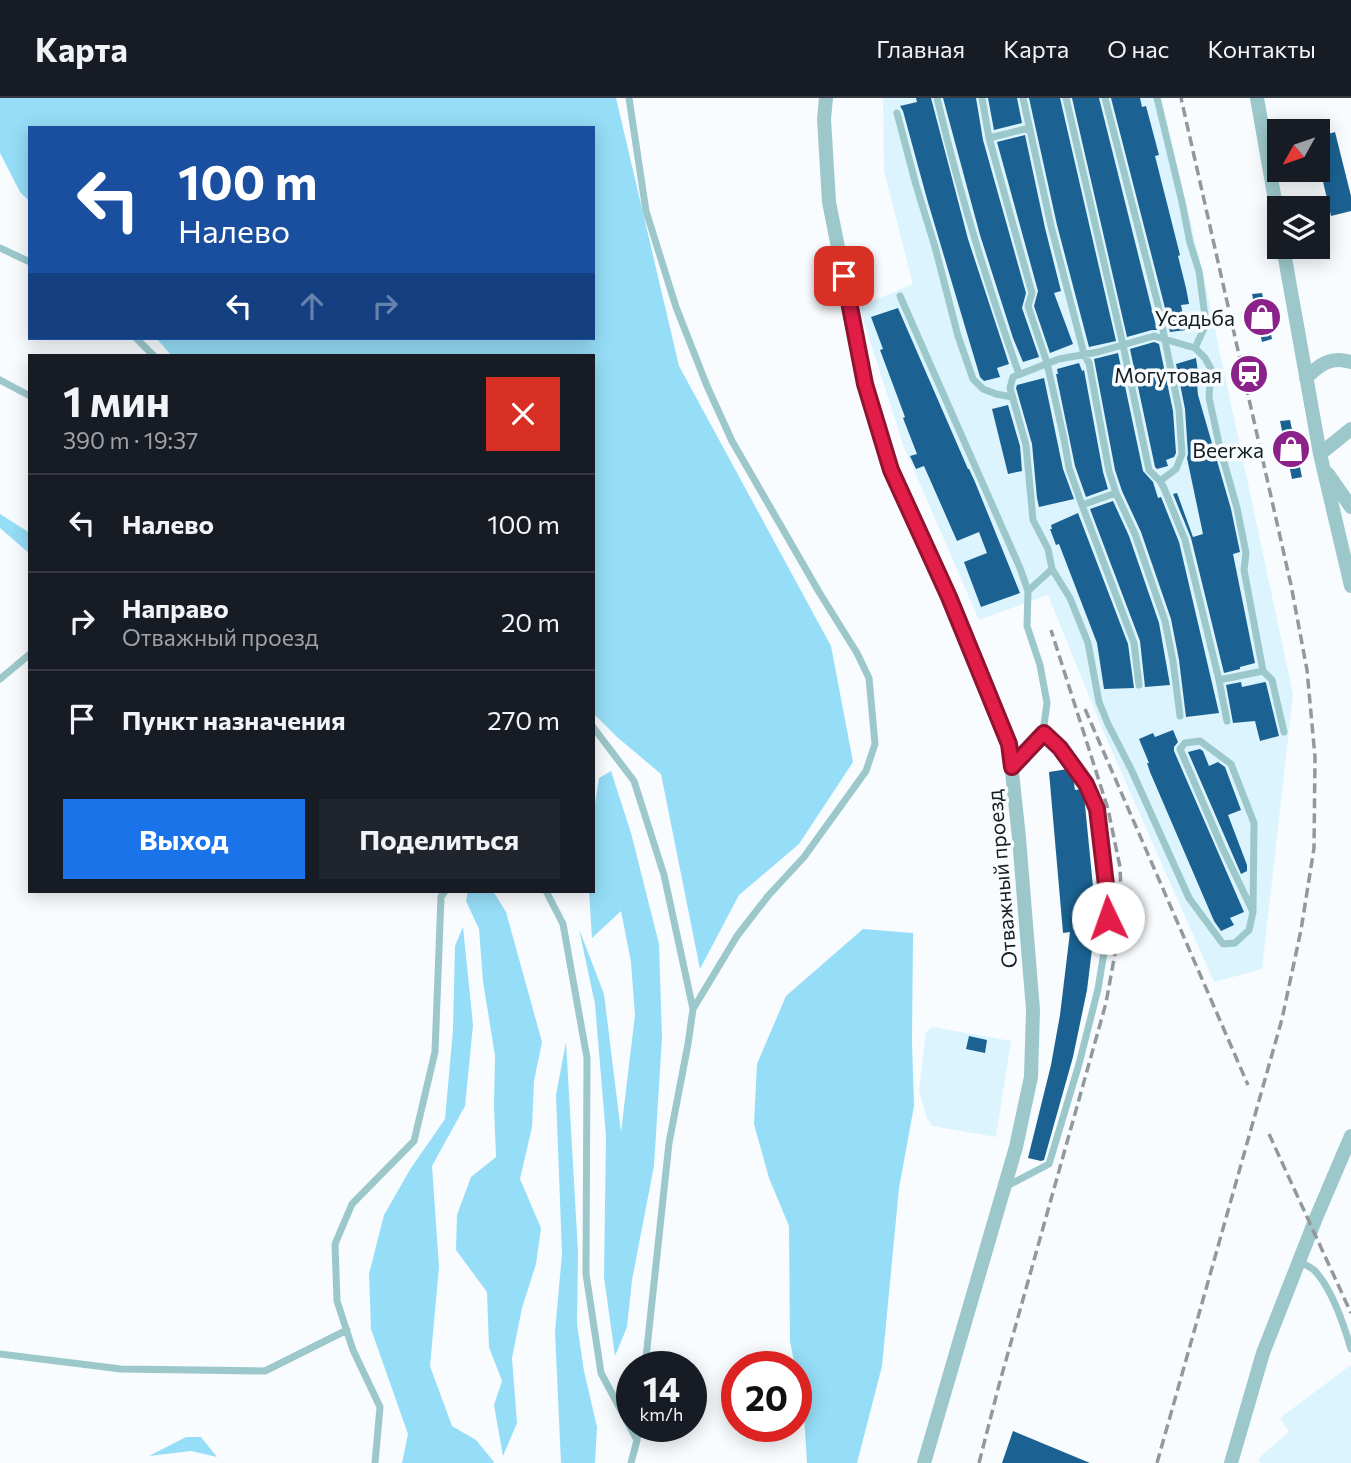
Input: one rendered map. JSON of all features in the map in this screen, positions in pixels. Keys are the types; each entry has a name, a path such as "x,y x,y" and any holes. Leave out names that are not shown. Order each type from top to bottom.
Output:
{"street":[{"name":"Отважный проезд","path":"826,98 824,119 829,202 865,384 891,470 949,597 1009,744 1034,1010 1031,1077 1016,1147 924,1463"},
{"path":"1258,98 1274,196"},
{"path":"1285,259 1322,461 1351,586"},
{"path":"1306,378 1319,365 1340,358 1351,362"},
{"path":"1322,461 1351,429"},
{"path":"1322,461 1351,507"},
{"path":"1231,1463 1262,1353 1299,1260 1345,1168 1351,1136"}],"lane":[{"path":"629,98 646,211 676,307 702,374 732,441 857,653 869,678 873,710 875,744 866,771 804,857 768,896 737,936 693,1009"},
{"path":"937,98 976,244 1019,374"},
{"path":"982,98 989,138 1032,293 1028,306 1047,363 1069,468 1134,643 1139,685"},
{"path":"1023,98 1051,226 1088,363 1110,471 1165,621 1180,716"},
{"path":"1066,98 1149,470 1160,481 1185,540 1227,721"},
{"path":"1105,98 1158,305 1179,411 1182,454 1176,469 1160,481"},
{"path":"1157,98 1190,243 1199,271 1206,324 1195,348"},
{"path":"897,113 958,336 973,379 983,389 1012,397"},
{"path":"989,138 1029,128"},
{"path":"0,248 28,261"},
{"path":"900,296 1028,591 1027,626 1040,665 1047,703 1044,733 1012,767"},
{"path":"1254,912 1238,883 1180,748 1185,743 1200,741 1231,764 1254,823 1254,912 1249,930 1235,943 1223,944 1189,898 1108,724 1100,702 1088,643 1070,598 1052,569 1048,549 1033,520 1026,445 1010,388 1013,377 1059,359 1154,336 1195,348 1205,358 1211,369 1209,398 1246,553 1244,570 1263,671 1272,680 1284,732"},
{"path":"138,340 151,354"},
{"path":"0,380 28,395"},
{"path":"1082,505 1116,493"},
{"path":"1028,591 1052,569"},
{"path":"0,679 28,656"},
{"path":"1219,680 1263,671"},
{"path":"595,730 634,781 664,875 693,1009 669,1143 647,1351"},
{"path":"1005,1187 1049,1164 1098,989 1107,934 1108,902 1097,809 1086,784 1060,748 1044,733"},
{"path":"375,1463 380,1407 353,1350 337,1301 335,1244 352,1204 414,1141 435,1052 441,897 444,893"},
{"path":"547,893 563,924 586,1058 586,1274 601,1373 616,1401"},
{"path":"1299,1260 1314,1270 1328,1290 1351,1349"},
{"path":"0,1354 121,1369 265,1371 346,1330"},
{"path":"631,1463 636,1442"}],"shaded area":[{"path":"0,98 616,98 679,366 831,646 853,762 799,844 739,895 700,969 661,774 595,715 595,354 170,354 158,340 595,340 595,126 28,126 28,200 20,192 0,153"},
{"path":"883,98 1161,98 1205,282 1293,694 1262,969 1214,982 1104,733 1048,595 979,620 904,447 859,307 913,284 884,171"},
{"path":"0,514 28,532 28,552 0,528"},
{"path":"611,771 631,833 659,944 662,1038 654,1166 632,1280 627,1327 615,1356 604,1277 606,1136 595,1004 579,929 604,994 621,1132 635,1015 631,962 621,911 592,938 589,893 595,893 595,804 599,778"},
{"path":"468,893 494,893 506,912 542,1042 534,1081 532,1127 520,1179 541,1228 536,1264 522,1308 512,1358 517,1423 503,1456 494,1405 502,1381 489,1347 487,1292 456,1250 457,1215 471,1177 496,1157 495,1056 483,981 479,929 466,901"},
{"path":"463,927 473,1025 465,1106 432,1166 439,1267 430,1366 452,1426 476,1440 494,1462 402,1463 408,1434 371,1329 369,1274 384,1215 411,1168 445,1119 453,1030 455,946"},
{"path":"863,929 913,933 914,1106 899,1188 882,1366 857,1463 807,1463 806,1442 812,1442 812,1351 792,1351 789,1226 769,1178 754,1124 757,1064 786,996"},
{"path":"933,1027 1011,1041 996,1137 932,1126 927,1118 919,1091 926,1032"},
{"path":"566,1042 578,1252 577,1324 597,1427 595,1463 561,1463 555,1332 562,1254 556,1095"},
{"path":"1351,1365 1351,1463 1261,1463 1258,1459 1289,1432 1280,1418"},
{"path":"186,1437 201,1437 217,1457 191,1451 149,1456"}],"building":[{"path":"916,98 931,98 968,239 1009,364 997,368 1000,377 984,381 980,377 900,106 917,102"},
{"path":"943,98 976,98 983,140 1026,293 1022,308 1039,357 1023,362 1013,338 980,235"},
{"path":"988,98 1017,98 1022,123 994,130"},
{"path":"1029,98 1060,98 1116,341 1089,347 1057,225"},
{"path":"1072,98 1099,98 1157,330 1127,337"},
{"path":"1111,98 1140,98 1142,107 1146,106 1159,155 1155,156 1180,255 1178,256 1189,304 1181,305 1186,330 1170,332"},
{"path":"1335,132 1351,196 1351,211 1331,216 1330,196 1326,196 1323,182 1330,182 1330,133"},
{"path":"1025,135 1061,291 1054,293 1073,344 1050,353 1034,306 1038,291 997,142"},
{"name":"Усадьба","path":"1262,293 1272,339 1262,342 1252,294"},
{"path":"898,308 975,482 1020,593 981,607 964,562 987,553 979,532 957,541 924,466 916,469 910,456 917,454 880,350 883,349 871,317"},
{"path":"1154,342 1159,344 1173,411 1176,453 1174,457 1166,460 1168,466 1157,469 1130,349"},
{"path":"1118,353 1143,471 1153,482 1158,498 1161,497 1179,542 1219,713 1186,717 1171,619 1141,532 1115,470 1094,359"},
{"path":"1196,358 1198,372 1204,371 1204,382 1197,384 1198,395 1231,509 1240,552 1233,554 1255,663 1224,673 1191,538 1173,494 1177,493 1193,537 1203,534 1187,458 1185,409 1176,364"},
{"path":"1079,363 1082,371 1084,370 1108,489 1086,497 1075,466 1056,374 1057,369"},
{"path":"1044,378 1063,469 1074,499 1039,507 1032,444 1016,388 1017,385"},
{"path":"1008,405 1020,446 1022,471 1008,474 992,409"},
{"name":"Beerжа","path":"1290,420 1302,477 1292,479 1280,421"},
{"path":"1113,501 1129,536 1159,623 1170,685 1145,687 1140,641 1090,509"},
{"path":"1078,513 1128,644 1134,688 1104,689 1097,643 1059,544 1056,545 1050,529 1051,525"},
{"path":"1241,682 1242,687 1266,683 1279,736 1260,741 1255,721 1233,723 1226,685"},
{"path":"1173,730 1178,742 1174,751 1244,912 1230,918 1234,925 1221,931 1214,921 1150,772 1139,739 1153,733 1155,737"},
{"path":"1200,749 1209,766 1218,762 1225,767 1241,810 1228,815 1247,865 1247,871 1241,874 1188,752"},
{"path":"1068,769 1073,776 1075,790 1082,789 1084,795 1096,917 1087,990 1073,1057 1044,1160 1041,1161 1028,1158 1051,1065 1070,932 1063,933 1049,772"},
{"path":"969,1036 987,1040 985,1053 966,1049"},
{"path":"1013,1431 1090,1463 1002,1463"}],"railway":[{"path":"1157,1463 1282,1019 1301,930 1314,848 1315,757 1307,670 1291,585 1181,98"},
{"path":"979,1463 1106,1003 1122,915 1120,867 1108,809 1051,630"},
{"path":"1085,709 1248,1085"},
{"path":"1269,1134 1351,1313"}],"place":[{"name":"Усадьба","path":"1262,317"},
{"name":"Могутовая","path":"1249,374"},
{"name":"Beerжа","path":"1291,449"}],"route":[{"path":"844,276 865,384 891,470 949,597 1009,744 1012,767 1044,733 1060,748 1086,784 1097,809 1108,918"}]}
